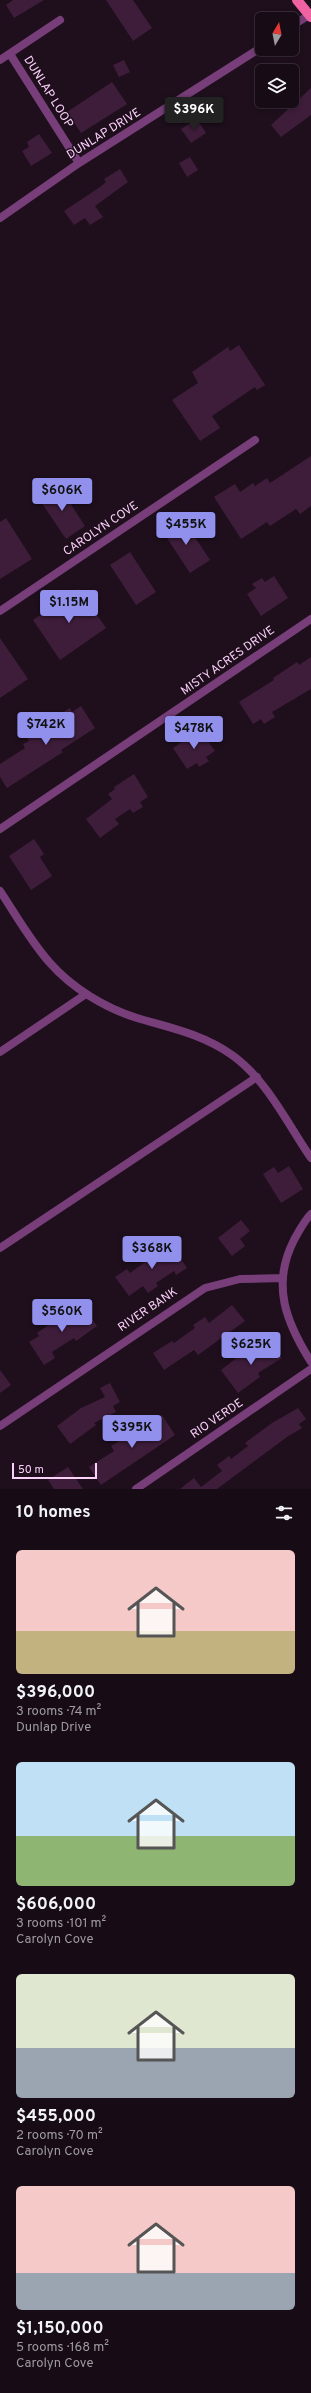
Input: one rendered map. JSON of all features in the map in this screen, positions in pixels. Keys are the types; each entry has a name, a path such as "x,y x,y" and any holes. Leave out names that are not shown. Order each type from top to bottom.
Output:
{"main road":[{"path":"297,0 310,16"}],"street":[{"path":"299,22 310,16"},
{"name":"DUNLAP LOOP","path":"0,60 60,20"},
{"name":"DUNLAP DRIVE","path":"0,218 79,163 255,51"},
{"name":"DUNLAP LOOP","path":"10,54 79,163"},
{"name":"CAROLYN COVE","path":"0,611 255,440"},
{"name":"MISTY ACRES DRIVE","path":"0,830 311,619"},
{"path":"0,891 50,963 86,994 136,1018 173,1027 205,1038 233,1056 257,1077 311,1158"},
{"path":"0,1052 86,994"},
{"path":"0,1248 257,1077"},
{"path":"311,1214 290,1248 283,1278 282,1291 288,1320 294,1336 311,1362"},
{"name":"RIVER BANK","path":"0,1426 205,1288 240,1279 283,1278"},
{"name":"RIO VERDE","path":"136,1489 311,1369"}],"building":[{"path":"13,0 44,0 14,18 6,5"},
{"path":"106,0 133,0 152,28 133,41"},
{"path":"124,60 130,72 119,77 113,65"},
{"path":"112,82 127,104 81,133 67,112"},
{"path":"311,88 311,115 281,137 271,125 289,108 299,108 299,99"},
{"path":"197,119 206,133 191,143 181,129"},
{"path":"39,134 52,153 31,166 22,151 29,147 27,142"},
{"path":"190,157 198,170 187,177 179,163"},
{"path":"120,169 128,182 95,206 103,217 90,225 85,218 74,225 64,211 100,187 106,182 104,179"},
{"path":"239,345 265,385 257,390 255,387 212,416 220,428 200,441 172,400 198,383 192,372 228,347 230,351"},
{"path":"311,456 311,506 300,514 296,509 270,526 267,522 241,539 214,497 235,484 240,492 253,483 255,486 267,478 270,483"},
{"path":"59,486 85,526 66,539 39,499"},
{"path":"6,518 32,559 0,579 0,522"},
{"path":"183,519 210,560 190,573 163,532"},
{"path":"130,552 156,592 136,605 110,565"},
{"path":"274,576 288,598 261,616 247,594 256,588 252,584 262,578 265,582"},
{"path":"79,589 106,628 60,660 33,620"},
{"path":"0,638 28,679 0,698"},
{"path":"311,657 311,689 272,712 275,717 264,724 261,719 253,724 239,702 274,680 273,678 297,662 299,665"},
{"path":"81,706 95,728 61,750 63,752 7,788 0,777 0,764 25,748 23,744 29,741 26,737 37,730 40,733 63,718 60,714 70,708 72,712"},
{"path":"200,730 215,751 206,757 209,761 199,767 197,763 187,769 173,748"},
{"path":"134,774 148,797 140,802 143,807 133,813 130,809 115,819 119,824 100,838 86,819 112,799 108,794 115,789 114,787"},
{"path":"34,839 44,854 40,857 52,876 31,890 9,856"},
{"path":"289,1166 303,1189 281,1203 263,1174 274,1167 278,1173"},
{"path":"241,1220 250,1231 240,1239 245,1246 232,1256 218,1238"},
{"path":"169,1241 187,1268 176,1275 174,1271 156,1283 158,1286 148,1293 143,1286 129,1296 115,1277 127,1269 130,1273 155,1255 153,1252"},
{"path":"81,1303 97,1326 76,1341 74,1338 52,1352 55,1358 44,1365 29,1342 39,1336 37,1333"},
{"path":"232,1305 245,1321 198,1355 194,1350 164,1370 153,1353 172,1341 174,1343 195,1328 193,1325 205,1317 209,1323"},
{"path":"270,1340 282,1358 258,1373 260,1377 238,1393 221,1370 243,1353 245,1356"},
{"path":"0,1370 11,1385 0,1393"},
{"path":"110,1383 120,1402 113,1406 116,1412 94,1423 96,1425 70,1444 57,1426 81,1408 105,1397 100,1388"},
{"path":"298,1408 306,1419 299,1424 302,1428 287,1437 217,1489 180,1489 194,1478 201,1487 222,1471 217,1465 229,1456 231,1459 248,1446 245,1443 272,1423"},
{"path":"162,1415 175,1435 101,1485 89,1467 114,1451 111,1446"},
{"path":"68,1467 83,1489 54,1489 48,1480"}]}
